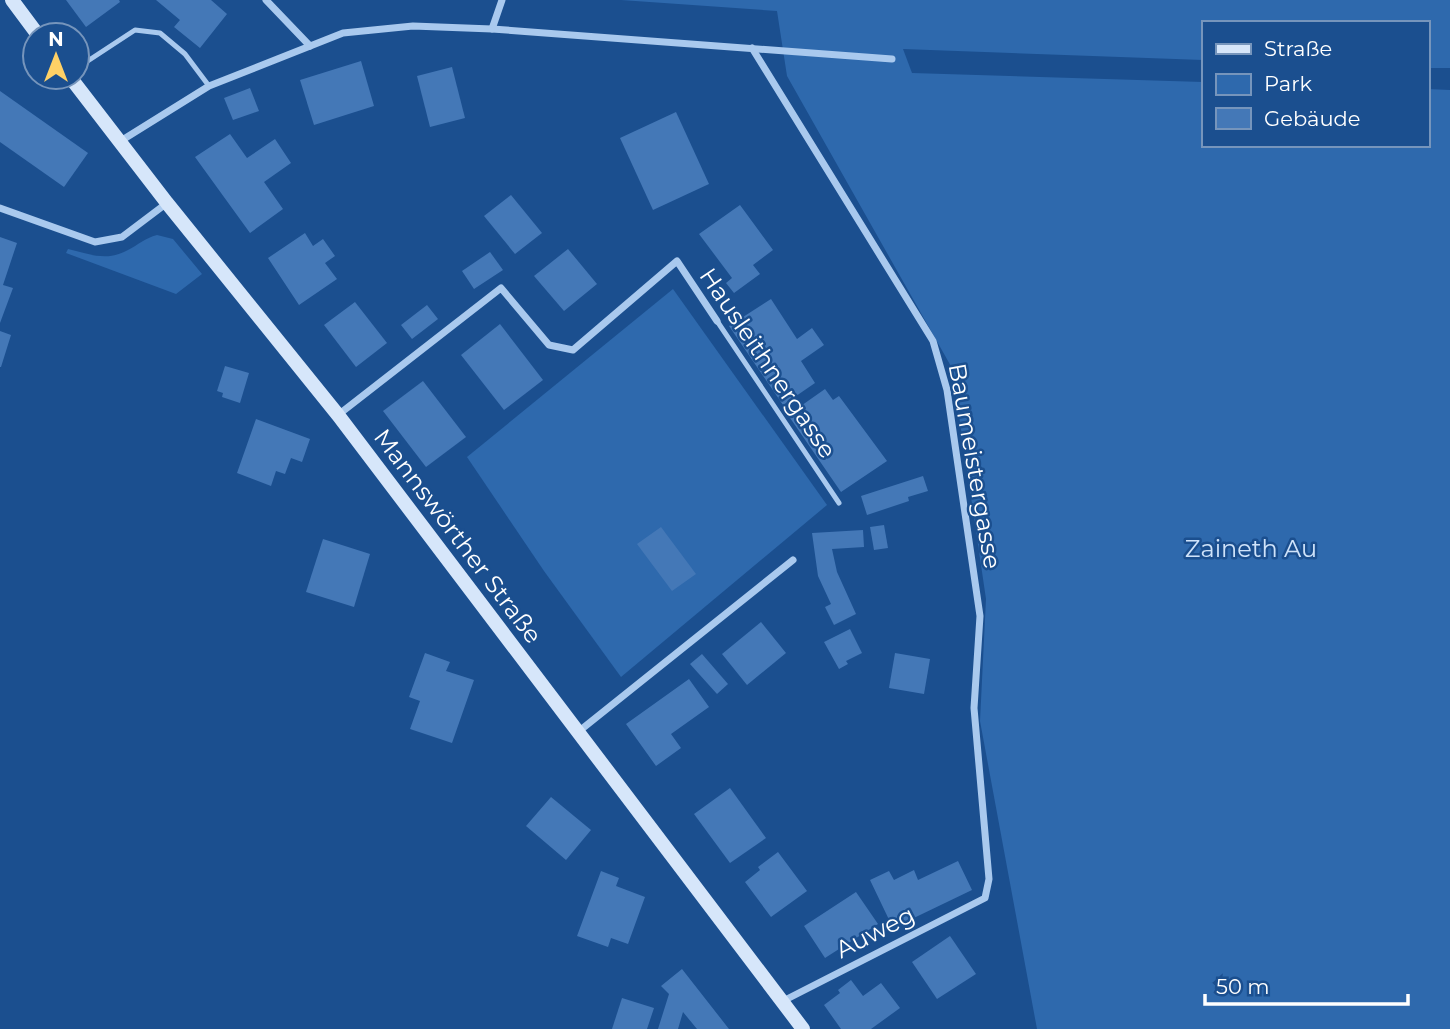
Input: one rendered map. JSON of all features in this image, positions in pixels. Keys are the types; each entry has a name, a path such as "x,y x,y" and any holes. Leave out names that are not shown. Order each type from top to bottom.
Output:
{"main road":[{"path":"12,0 28,21"},
{"name":"Mannswörther Straße","path":"81,91 338,415 803,1029"}],"street":[{"path":"266,0 310,46"},
{"path":"492,29 502,0"},
{"path":"119,142 209,86 343,33 413,26 492,29 892,59"},
{"name":"Baumeistergasse","path":"752,48 933,341 947,390 980,616 974,708 989,878 985,898"},
{"path":"0,208 95,242 122,237 167,203"},
{"name":"Hausleithnergasse","path":"338,415 501,288 550,345 573,350 677,261 717,321"},
{"path":"578,732 793,560"},
{"name":"Auweg","path":"783,1001 985,898"}],"lane":[{"path":"91,59 135,30 160,33 185,54 209,86"},
{"name":"Hausleithnergasse","path":"717,321 839,503"}],"green space":[{"name":"Zaineth Au","path":"621,0 1450,0 1450,68 1429,68 1429,21 1202,21 1202,60 903,49 912,73 1202,82 1202,147 1429,147 1429,89 1450,90 1450,1029 1037,1029 980,721 986,599 952,368 787,76 777,11"},
{"path":"157,235 173,239 202,274 176,294 66,253 68,249 98,256 113,256"},
{"path":"673,289 827,505 621,677 544,571 467,457"}],"building":[{"path":"66,0 119,0 120,2 91,23 91,21 82,21"},
{"path":"156,0 211,0 227,14 200,48 174,27 180,20"},
{"path":"361,61 374,106 314,125 300,80"},
{"path":"452,67 465,118 430,127 417,76"},
{"path":"250,88 259,111 233,120 224,98"},
{"path":"0,91 88,153 64,187 0,142"},
{"path":"676,112 709,184 653,210 620,138"},
{"path":"230,134 247,158 275,139 291,163 264,182 283,209 250,233 195,157"},
{"path":"511,195 542,233 515,254 484,216"},
{"path":"740,205 773,250 753,265 760,274 734,293 726,283 732,278 699,234"},
{"path":"305,233 313,246 323,239 335,256 325,263 337,279 299,305 268,258"},
{"path":"0,237 17,243 3,285 13,288 0,323"},
{"path":"568,249 597,284 564,311 534,276"},
{"path":"490,252 503,270 474,289 462,271"},
{"path":"771,299 797,339 812,328 824,345 801,361 815,383 783,405 729,326"},
{"path":"355,302 387,343 356,367 324,325"},
{"path":"427,305 438,319 412,339 401,325"},
{"path":"500,324 543,380 504,410 461,355"},
{"path":"0,331 11,335 1,367 0,367"},
{"path":"225,366 249,373 240,403 222,397 223,393 217,391"},
{"path":"423,381 466,437 426,467 383,411"},
{"path":"825,389 833,400 839,396 887,461 841,492 788,415"},
{"path":"256,419 310,439 302,462 291,458 285,474 276,471 271,486 237,473"},
{"path":"923,476 928,491 908,497 909,501 867,515 861,496"},
{"path":"884,525 888,548 874,550 870,527"},
{"path":"661,527 696,574 672,591 637,544"},
{"path":"863,530 864,547 832,549 837,572 856,614 834,625 825,607 831,604 818,576 812,533"},
{"path":"323,539 370,554 354,607 306,592"},
{"path":"761,622 786,653 747,685 722,654"},
{"path":"850,629 862,653 846,661 848,664 839,669 824,642"},
{"path":"425,653 450,662 446,671 474,680 452,743 410,729 420,701 409,697"},
{"path":"895,653 930,659 924,694 889,688"},
{"path":"702,654 728,684 717,694 690,664"},
{"path":"689,679 709,707 671,734 681,748 656,766 626,724"},
{"path":"730,788 766,838 730,863 694,814"},
{"path":"551,797 591,830 566,860 526,826"},
{"path":"778,852 807,891 771,917 745,882 760,870 758,867"},
{"path":"958,861 972,890 893,928 870,880 889,871 894,880 914,870 918,880"},
{"path":"601,871 619,878 616,886 645,897 628,944 611,938 608,947 577,936"},
{"path":"856,892 878,924 825,958 804,926"},
{"path":"950,936 976,974 937,999 912,962"},
{"path":"682,969 729,1029 697,1029 683,1012 678,1029 658,1029 669,994 661,986"},
{"path":"851,980 863,996 881,983 900,1008 871,1029 841,1029 824,1005"},
{"path":"622,998 654,1008 647,1029 612,1029"}]}
